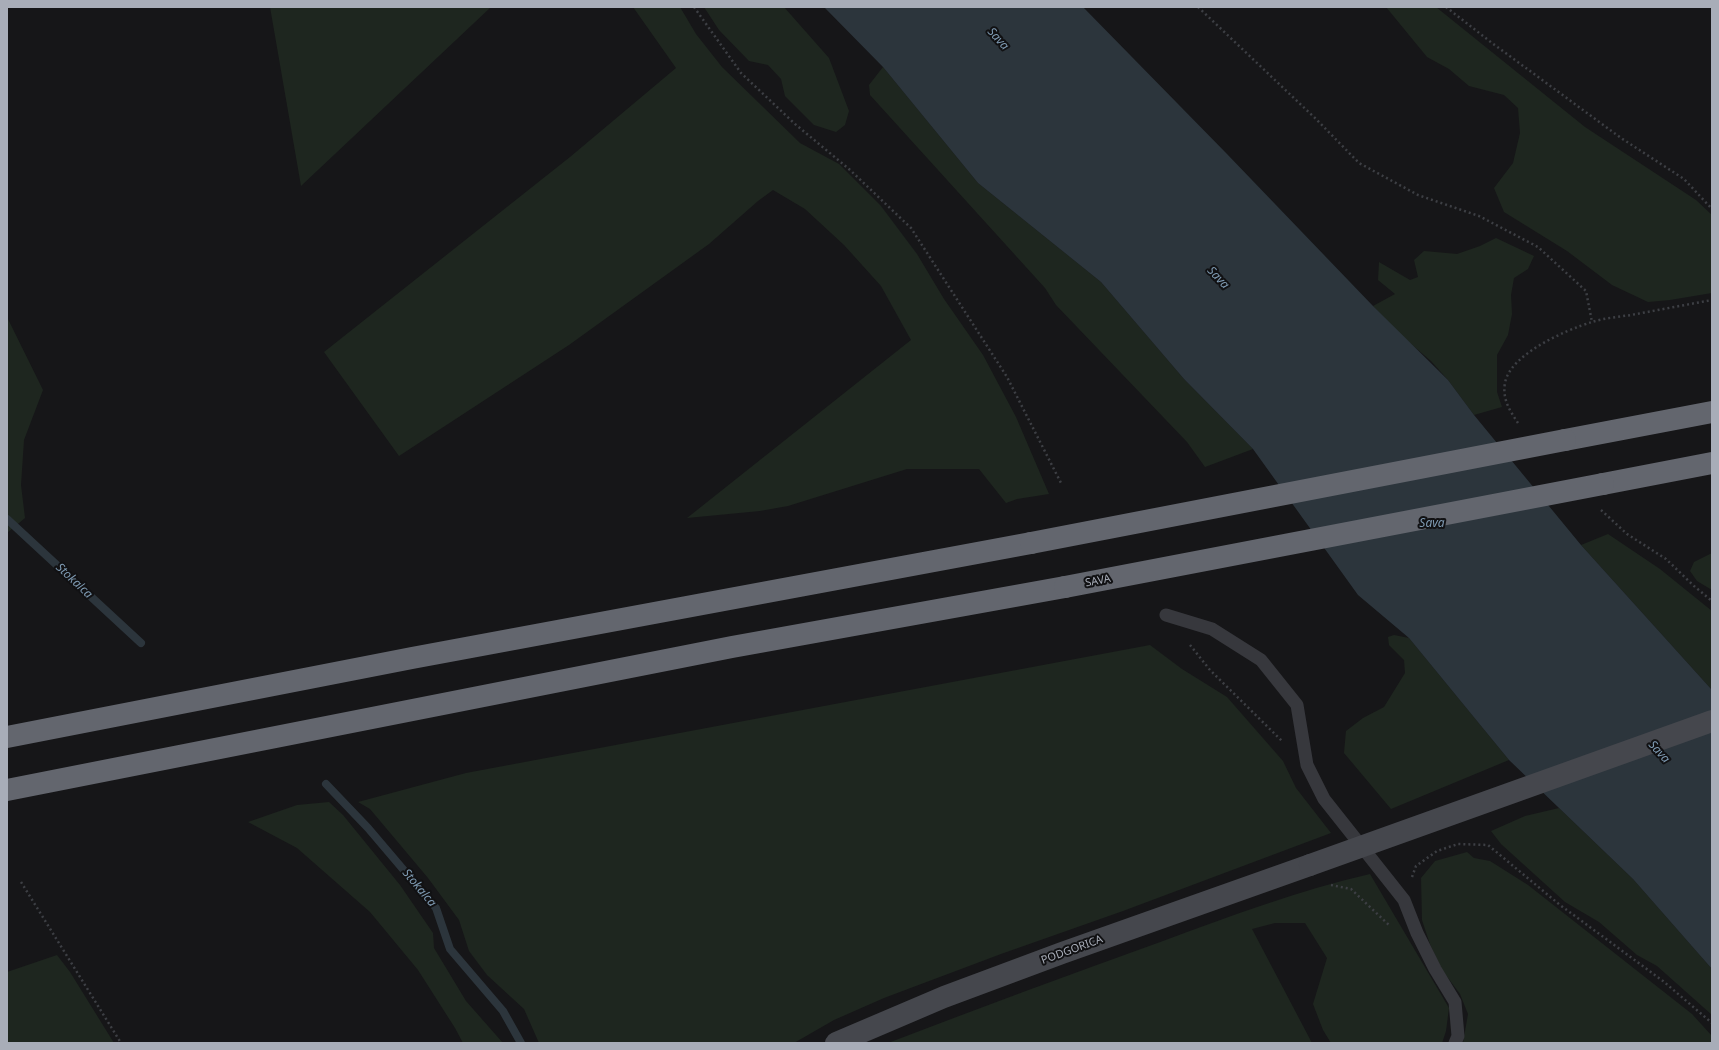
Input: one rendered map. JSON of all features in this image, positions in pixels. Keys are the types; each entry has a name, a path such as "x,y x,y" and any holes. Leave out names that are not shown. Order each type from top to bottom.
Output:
{"highway":[{"path":"7,737 412,658 1031,543 1712,412"},
{"name":"SAVA","path":"7,790 724,649 1065,587 1712,463"}],"main road":[{"name":"PODGORICA","path":"836,1043 959,992 1712,721"}],"lane":[{"path":"1166,615 1212,629 1261,660 1297,705 1307,765 1324,799 1404,900 1417,933 1432,963 1455,1002 1458,1036 1455,1043"}],"path":[{"path":"694,7 741,73 795,124 849,169 911,228 1007,377 1061,483"},
{"path":"1198,7 1316,119 1359,163 1418,195 1479,216 1538,247 1586,291 1592,322"},
{"path":"1446,7 1492,43 1621,138 1684,180 1712,209"},
{"path":"1166,615 1210,670 1256,718 1307,765"},
{"path":"1404,900 1416,866 1437,851 1458,844 1488,845 1560,905 1663,981 1712,1023"},
{"path":"1310,865 1317,883 1351,889 1390,926"},
{"path":"21,882 120,1043"}],"shaded area":[{"path":"270,7 491,7 301,186"},
{"path":"633,7 680,7 696,34 722,67 800,143 839,164 881,206 917,254 944,299 983,355 1016,417 1049,494 1017,499 1006,503 979,469 907,469 788,506 760,511 687,518 911,340 881,286 844,245 805,209 773,190 758,201 709,244 569,345 399,456 324,352 570,157 676,68"},
{"path":"704,7 784,7 829,58 849,111 845,125 836,132 814,125 785,96 781,79 768,65 749,61 719,30"},
{"path":"1386,7 1436,7 1585,127 1696,200 1712,215 1712,293 1648,302 1612,285 1567,251 1504,212 1494,188 1513,163 1520,133 1518,108 1504,95 1469,86 1449,69 1427,57"},
{"path":"883,67 978,183 1101,282 1184,379 1253,449 1205,467 1187,442 1056,305 1045,288 870,95 869,85"},
{"path":"1496,238 1534,256 1528,269 1514,278 1511,295 1512,314 1508,335 1497,355 1497,392 1502,407 1474,415 1448,380 1431,361 1403,337 1373,306 1395,294 1378,280 1379,262 1410,280 1418,277 1414,260 1424,251 1457,254 1480,246"},
{"path":"7,317 43,390 24,440 21,485 25,518 7,533"},
{"path":"1608,534 1660,569 1712,611 1712,690 1581,545"},
{"path":"1712,553 1712,590 1697,581 1690,571 1694,562"},
{"path":"1394,635 1409,638 1509,760 1391,809 1344,753 1346,731 1363,718 1384,707 1405,673 1404,660 1389,645 1388,637"},
{"path":"1150,645 1182,669 1227,697 1283,761 1296,788 1331,833 884,998 834,1020 794,1043 539,1043 524,1009 487,975 469,951 459,920 428,878 370,809 358,802 466,773"},
{"path":"329,802 343,815 400,885 433,933 434,948 466,1001 503,1043 463,1043 418,970 370,912 297,848 248,822 297,805"},
{"path":"1559,808 1633,879 1712,969 1712,1015 1657,966 1637,955 1599,922 1565,902 1501,844 1491,831 1525,816"},
{"path":"1467,852 1474,858 1490,861 1528,885 1692,1014 1712,1036 1712,1043 1463,1043 1468,1014 1460,994 1442,970 1430,944 1422,920 1421,878 1435,861"},
{"path":"1370,874 1449,1008 1446,1031 1442,1043 1331,1043 1323,1030 1313,1004 1327,958 1305,923 1275,923 1252,929 1312,1043 888,1043 1025,991 1240,913 1317,888"},
{"path":"57,955 70,972 114,1043 7,1043 7,972"}],"water":[{"name":"Sava","path":"824,7 1083,7 1373,306 1448,380 1474,415 1581,545 1712,690 1712,969 1633,879 1509,760 1409,638 1358,595 1253,449 1184,379 1101,282 978,183 883,67"}],"waterway":[{"name":"Stokalca","path":"7,519 141,643"},
{"name":"Stokalca","path":"326,784 368,828 436,908 450,949 503,1011 521,1043"}]}
